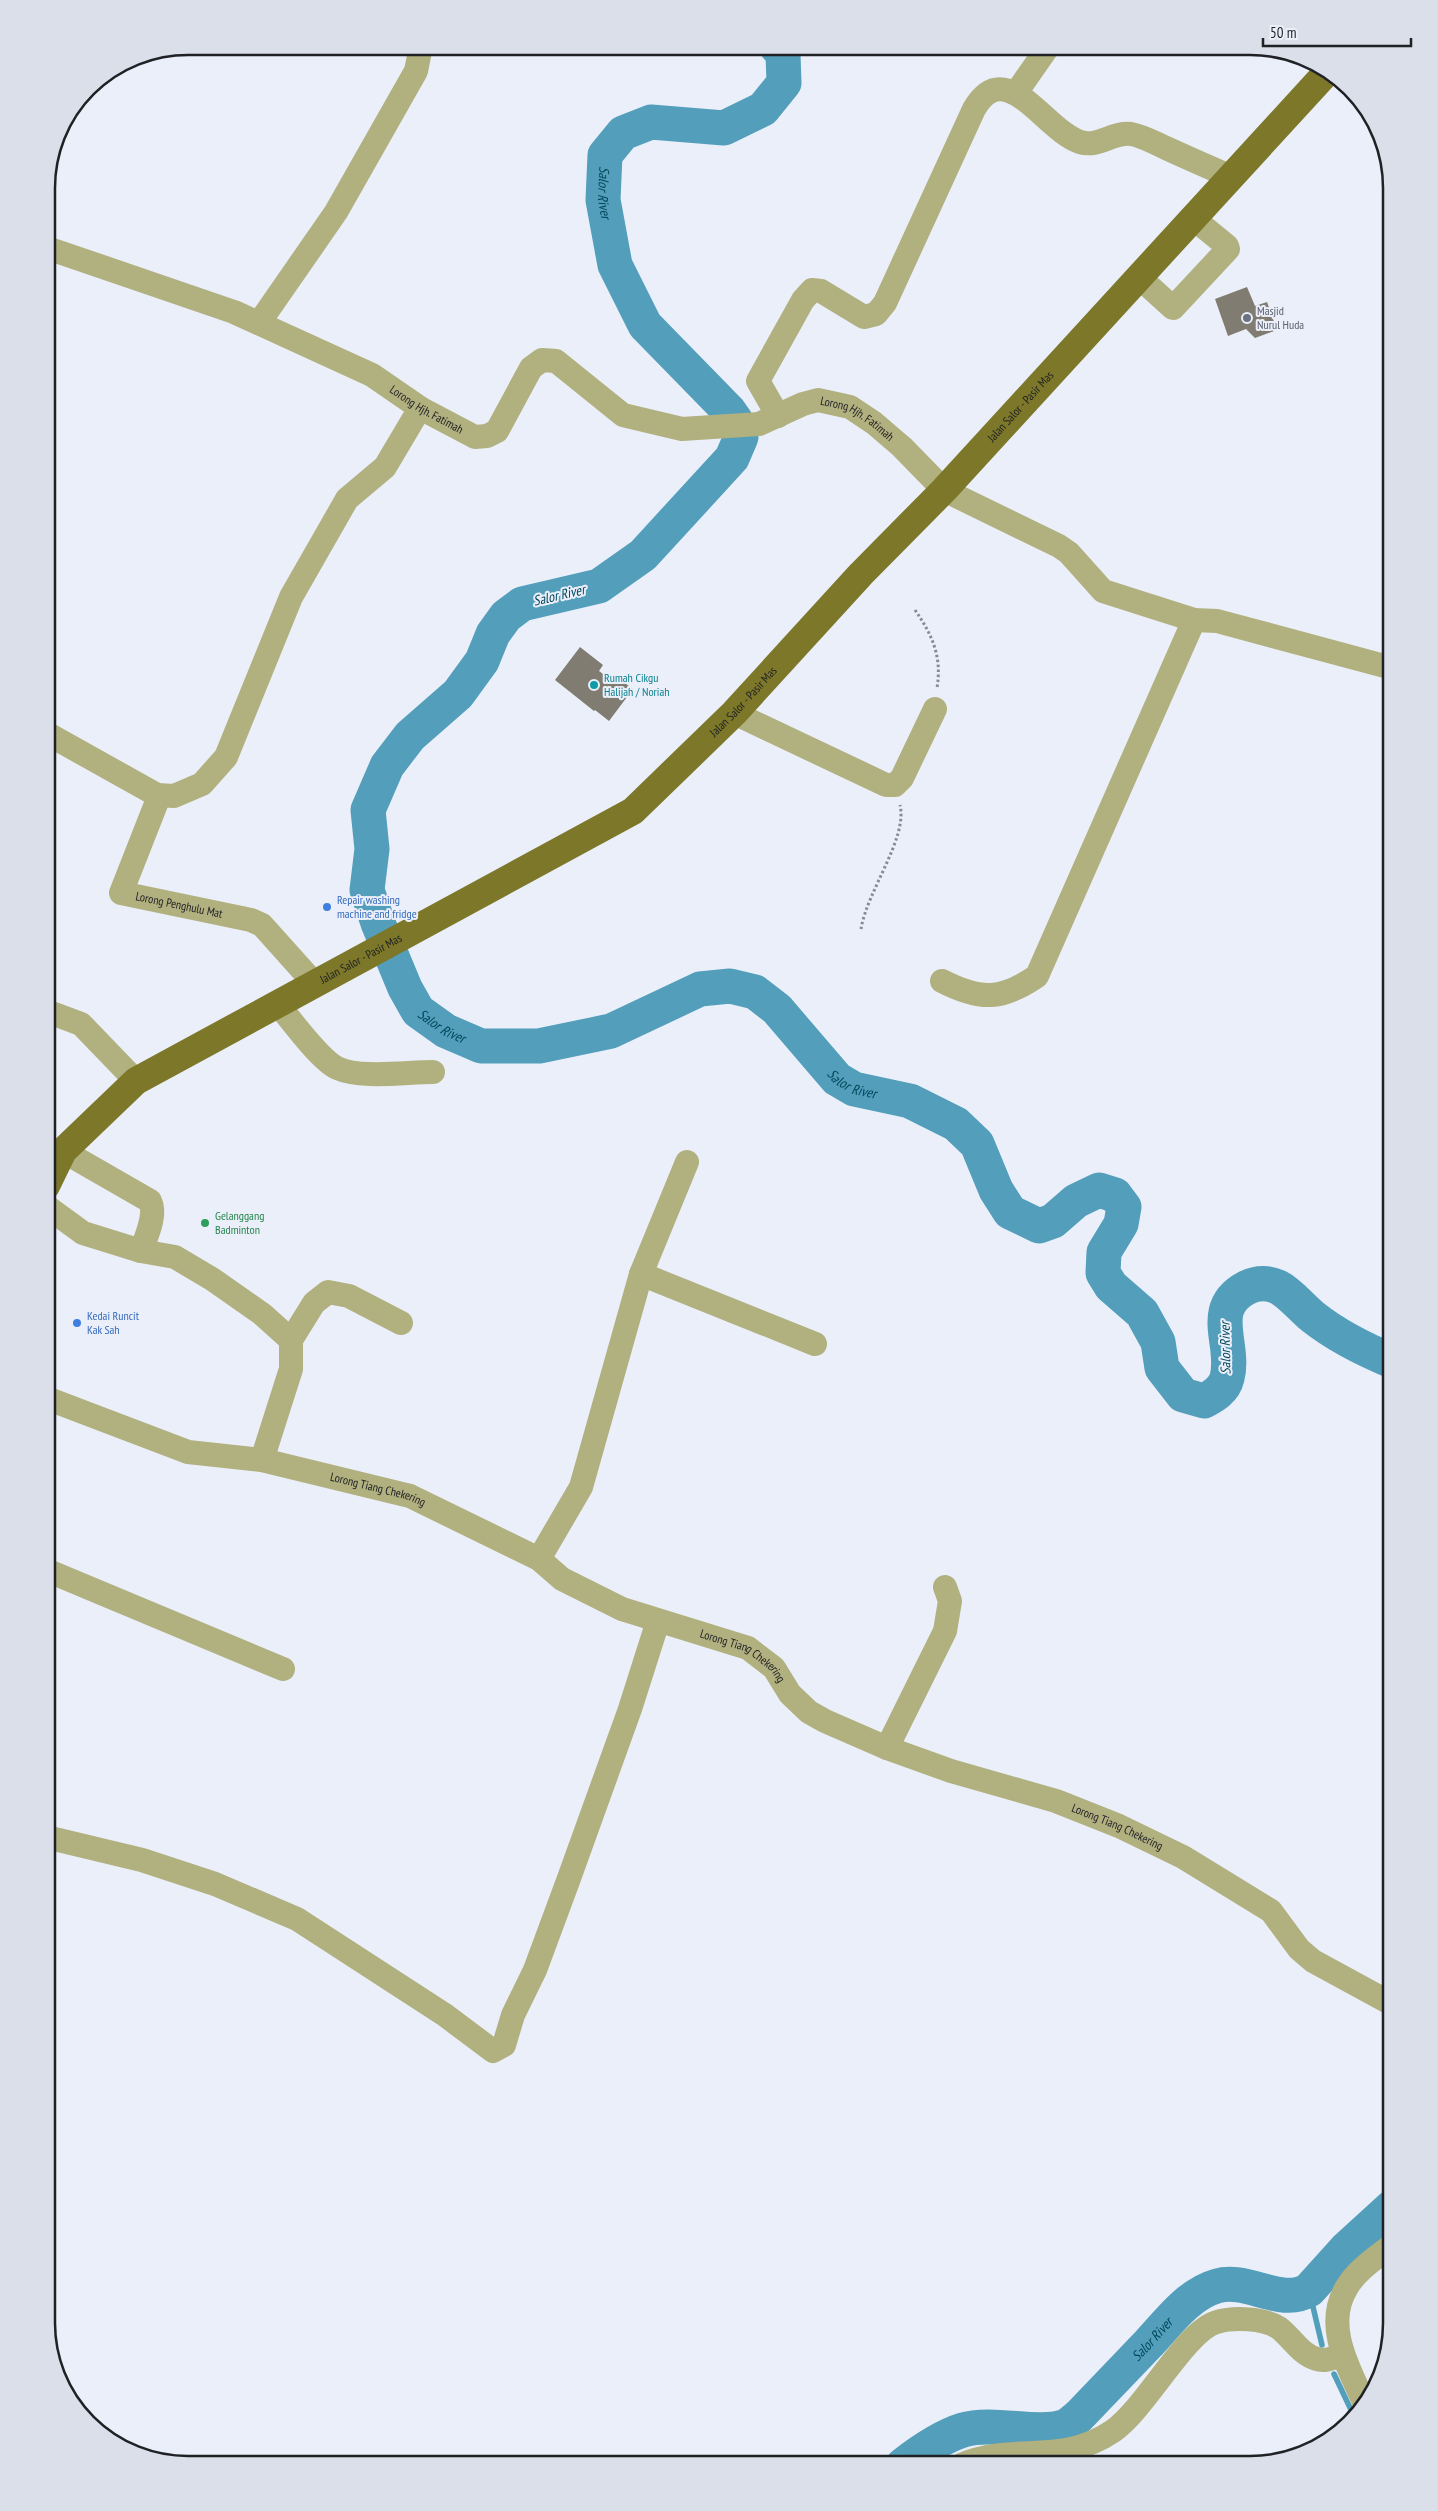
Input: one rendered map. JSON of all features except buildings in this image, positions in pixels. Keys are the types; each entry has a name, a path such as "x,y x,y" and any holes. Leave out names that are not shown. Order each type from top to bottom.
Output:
{"main road":[{"name":"Jalan Salor - Pasir Mas","path":"55,1167 63,1151 136,1081 633,811 734,713 861,574 944,490 1323,77"}],"street":[{"path":"259,323 336,212 416,72 419,55"},
{"path":"1016,93 1042,55"},
{"path":"768,420 758,381 803,300 812,290 821,291 864,317 876,314 885,303 979,100 988,91 997,88 1016,93 1064,135 1081,142 1094,144 1118,135 1139,136 1232,178"},
{"path":"1140,278 1173,308 1228,249 1227,246 1194,218"},
{"name":"Lorong Hjh. Fatimah","path":"55,251 234,312 259,323 372,375 420,408 474,437 487,436 497,430 531,368 542,360 556,362 622,415 682,429 716,428 768,420 803,404 818,400 850,406 874,423 902,447 944,490 1059,546 1069,554 1103,591 1194,620 1217,621 1383,666"},
{"path":"55,738 157,795 174,796 202,784 226,757 291,597 347,499 385,467 420,408"},
{"path":"942,981 965,993 993,996 1016,991 1038,976 1194,620"},
{"path":"734,713 886,785 895,784 902,778 935,709"},
{"name":"Lorong Penghulu Mat","path":"157,795 156,804 121,893 251,920 262,924 314,983"},
{"path":"276,1004 323,1056 336,1067 353,1073 432,1072"},
{"path":"55,1014 81,1024 136,1081"},
{"path":"63,1151 150,1201 153,1207 152,1214 141,1251"},
{"path":"539,1559 581,1487 641,1274 687,1162"},
{"path":"55,1213 83,1233 141,1251 174,1258 212,1279 269,1320 291,1340"},
{"path":"641,1274 815,1344"},
{"path":"262,1460 290,1369 291,1340 314,1303 328,1292 349,1296 401,1323"},
{"name":"Lorong Tiang Chekering","path":"55,1401 188,1452 262,1460 410,1496 539,1559 562,1579 622,1609 748,1648 774,1668 790,1694 809,1712 825,1721 887,1748 951,1770 1056,1801 1119,1826 1183,1857 1271,1911 1299,1949 1313,1961 1383,1999"},
{"path":"55,1574 283,1669"},
{"path":"887,1748 945,1631 950,1601 945,1587"},
{"path":"55,1839 142,1860 215,1884 297,1919 445,2015 493,2052 504,2045 513,2014 535,1970 630,1710 658,1621"},
{"path":"1362,2395 1343,2355 1337,2317 1340,2300 1347,2286 1383,2253"},
{"path":"991,2456 1045,2454 1094,2443 1116,2429 1139,2407 1192,2340 1214,2322 1228,2319 1270,2324 1279,2328 1308,2355 1317,2360 1343,2355"}],"path":[{"path":"915,610 932,635 940,673 935,709"},
{"path":"861,928 864,913 899,832 902,814 895,784"}],"waterway":[{"name":"Salor River","path":"783,55 784,83 763,109 724,128 651,122 623,133 605,155 603,200 615,265 645,325 729,411 736,421 741,437 732,458 643,555 599,586 522,604 506,616 493,634 482,661 458,694 410,736 387,766 368,810 372,849 367,890 378,923 405,988 418,1011 446,1031 481,1046 539,1046 611,1031 700,989 730,986 755,992 777,1009 837,1079 854,1089 910,1101 956,1124 977,1144 996,1190 1010,1212 1039,1226 1053,1221 1076,1201 1099,1190 1115,1195 1124,1207 1121,1224 1104,1252 1103,1273 1111,1286 1142,1313 1158,1342 1162,1368 1183,1395 1204,1401 1215,1395 1224,1386 1229,1366 1225,1328 1228,1306 1234,1297 1246,1288 1258,1284 1270,1284 1278,1287 1331,1330 1383,1357"},
{"name":"Salor River","path":"916,2456 947,2436 963,2430 988,2427 1041,2430 1067,2425 1079,2416 1179,2310 1206,2290 1229,2284 1287,2295 1309,2290 1346,2249 1383,2215"},
{"path":"1309,2290 1322,2345"},
{"path":"1334,2374 1351,2410"}],"place":[{"name":"Masjid Nurul Huda","path":"1247,318"},
{"name":"Rumah Cikgu Halijah / Noriah","path":"594,685"},
{"name":"Repair washing machine and fridge","path":"327,907"},
{"name":"Gelanggang Badminton","path":"205,1223"},
{"name":"Kedai Runcit Kak Sah","path":"77,1323"}]}
